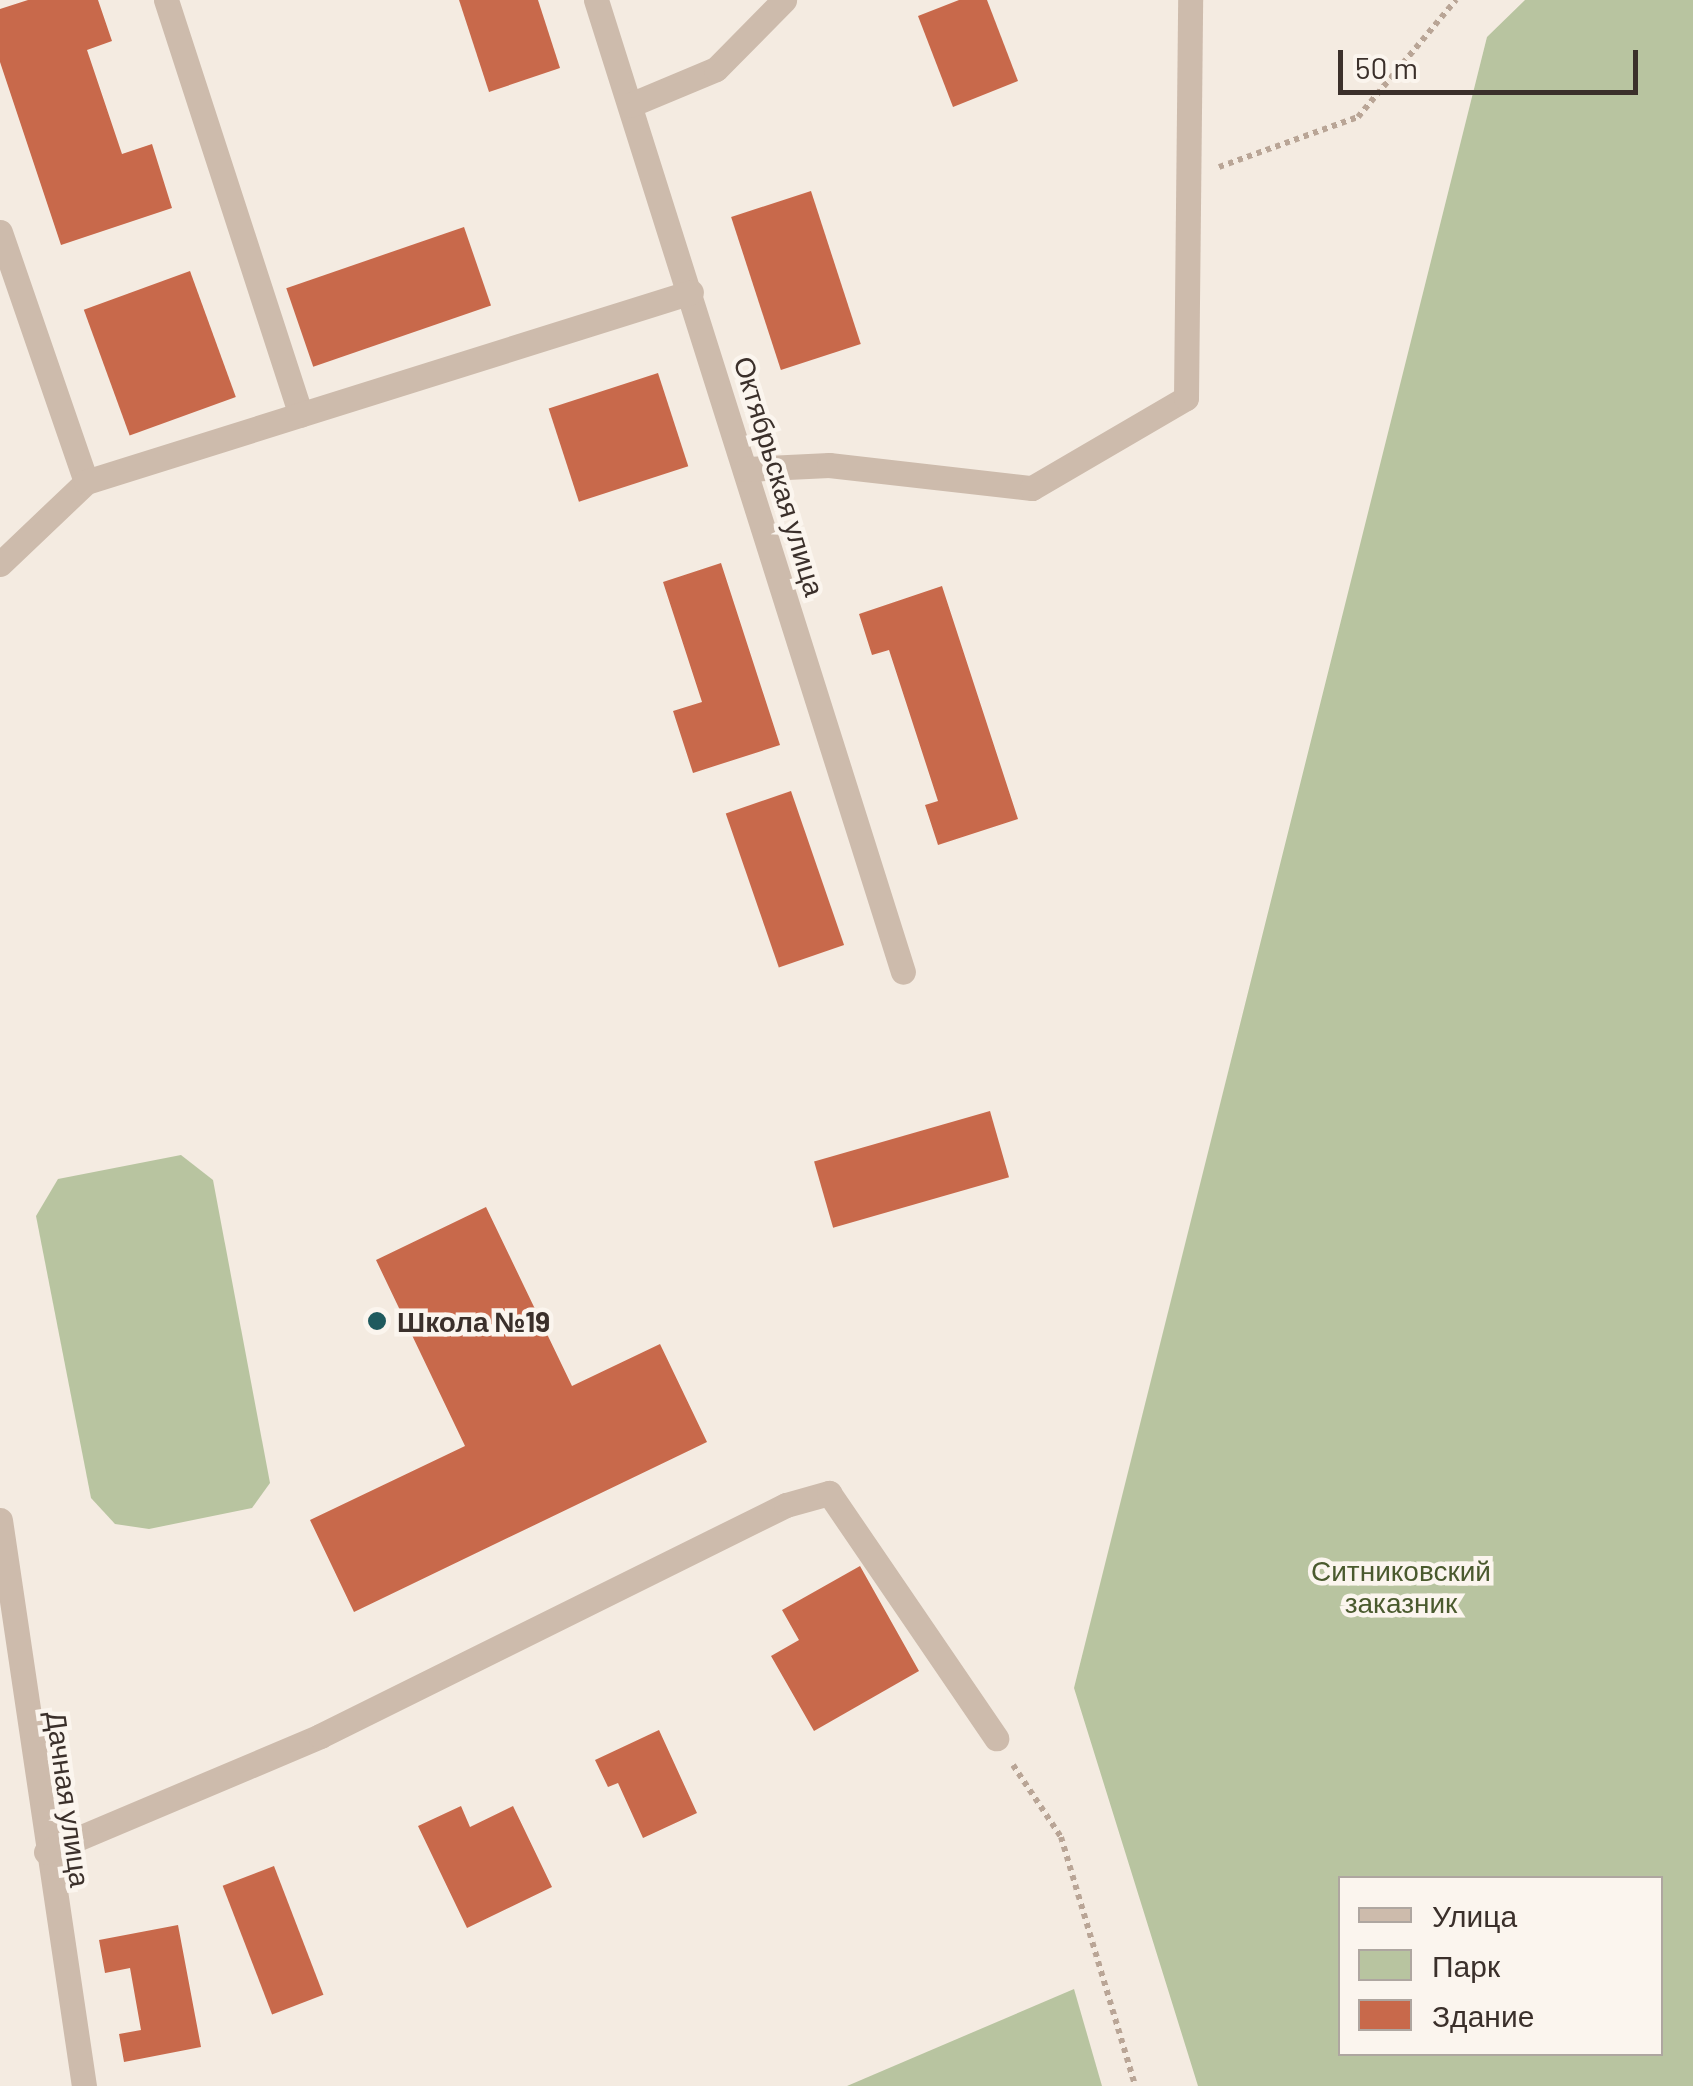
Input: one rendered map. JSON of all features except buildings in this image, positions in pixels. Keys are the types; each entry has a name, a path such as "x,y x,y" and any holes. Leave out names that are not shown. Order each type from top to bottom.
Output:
{"street":[{"path":"166,0 302,415"},
{"name":"Октябрьская улица","path":"596,0 903,972"},
{"path":"630,104 716,70 784,0"},
{"path":"746,469 830,465 1032,488 1186,398 1190,0"},
{"path":"0,232 86,482"},
{"path":"0,564 86,482 691,292"},
{"path":"46,1852 320,1736 786,1504 830,1493 996,1738"},
{"name":"Дачная улица","path":"0,1520 46,1852 84,2086"}],"path":[{"path":"1190,178 1358,117 1456,0"},
{"path":"996,1738 1061,1838 1135,2086"}],"green space":[{"name":"Ситниковский заказник","path":"1525,0 1693,0 1693,2086 1198,2086 1074,1688 1487,37"},
{"path":"181,1155 213,1180 270,1483 252,1508 149,1529 115,1524 91,1498 36,1216 58,1179"},
{"path":"1074,1989 1102,2086 847,2086"}],"place":[{"name":"Школа №19","path":"377,1321"}]}
